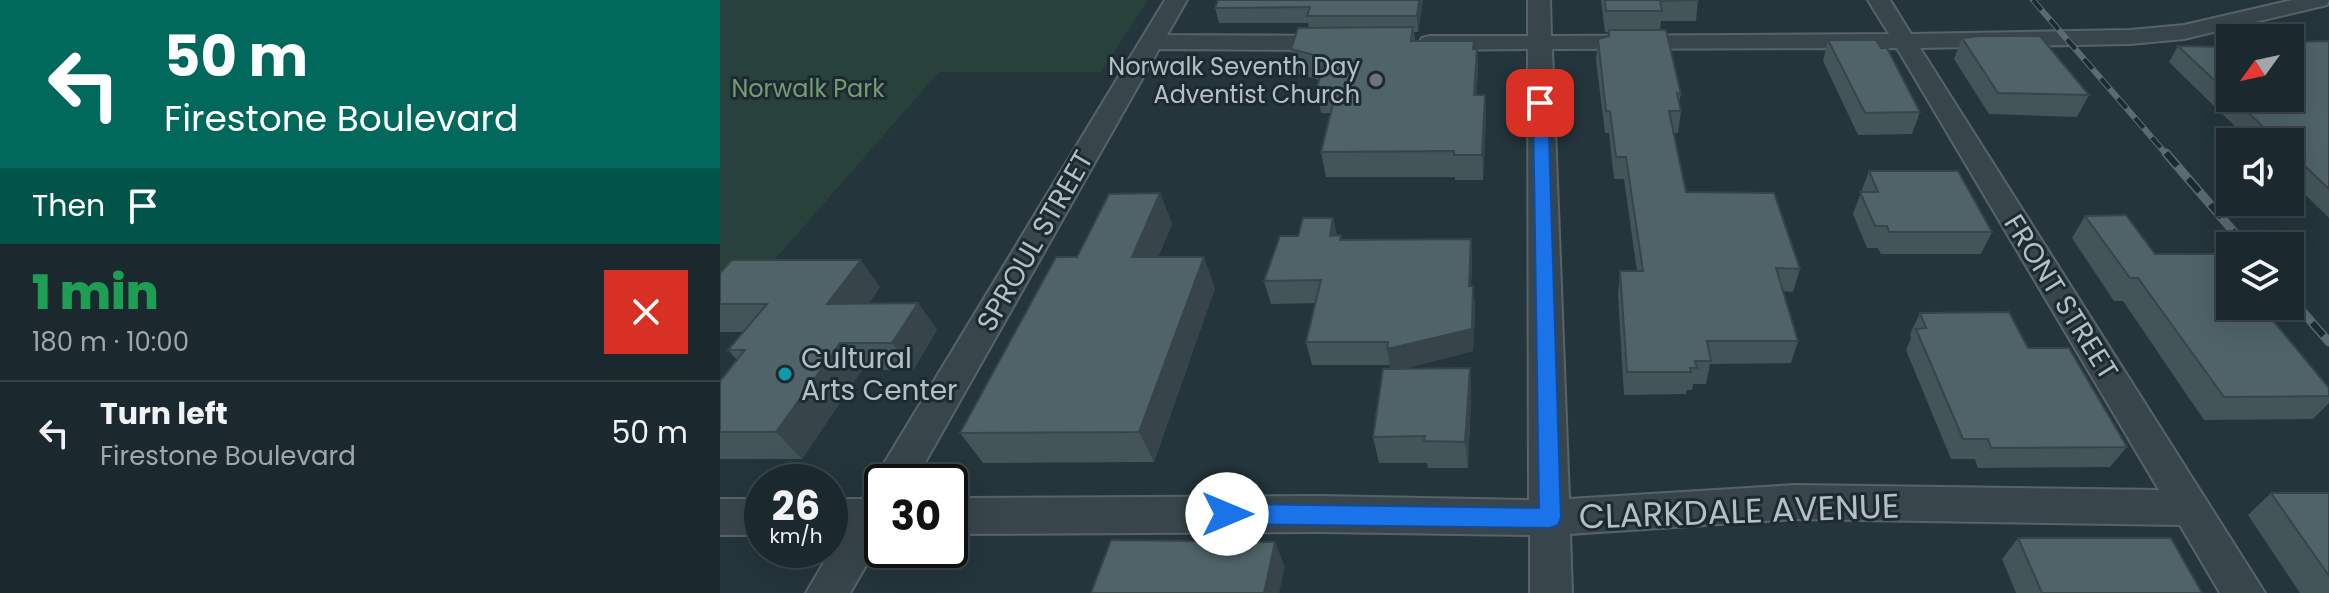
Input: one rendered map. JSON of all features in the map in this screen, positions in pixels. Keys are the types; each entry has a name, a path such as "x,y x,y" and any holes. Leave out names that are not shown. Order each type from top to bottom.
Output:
{"street":[{"name":"SPROUL STREET","path":"905,464 1176,0"},
{"path":"1539,0 1551,593"},
{"name":"FRONT STREET","path":"1879,0 2244,593"},
{"path":"1403,43 2130,37 2184,32 2319,0"},
{"path":"1152,42 1357,43"},
{"name":"CLARKDALE AVENUE","path":"968,516 1320,514 1550,518 1796,502 2192,508"},
{"path":"720,517 744,517"},
{"path":"827,593 864,535"}],"green space":[{"name":"Norwalk Park","path":"720,0 1148,0 1101,72 939,72 749,289 720,289"}],"building":[{"path":"1218,0 1419,0 1417,16 1307,16 1310,7 1215,8"},
{"path":"1605,0 1699,0 1660,1 1662,11 1606,11"},
{"path":"1413,27 1411,41 1474,41 1473,49 1477,49 1474,95 1485,95 1482,155 1454,155 1454,151 1321,152 1337,88 1317,88 1325,58 1291,49 1298,28"},
{"path":"1609,30 1666,30 1681,94 1677,93 1681,111 1669,111 1686,192 1774,193 1800,269 1776,268 1798,341 1707,341 1711,361 1695,361 1697,368 1690,368 1691,372 1627,372 1620,271 1643,271 1626,157 1616,157 1610,111 1606,111 1598,39 1609,36"},
{"path":"2040,36 2089,95 1998,93 1962,38"},
{"path":"1828,40 1876,40 1881,48 1887,48 1920,112 1865,113"},
{"path":"2329,41 2329,189 2304,165 2304,128 2264,128 2248,112 2304,112 2304,42"},
{"path":"2178,46 2216,47 2216,82"},
{"path":"1869,171 1958,171 1992,232 1889,232 1887,226 1875,226 1860,192 1878,192"},
{"path":"1160,193 1132,257 1204,257 1139,432 960,433 1056,257 1077,257 1109,194"},
{"path":"2126,215 2155,254 2216,254 2216,320 2273,320 2329,388 2329,396 2224,397 2138,278 2130,278 2085,216"},
{"path":"1303,218 1333,218 1330,236 1341,235 1340,240 1471,239 1469,286 1473,286 1472,329 1387,349 1388,342 1306,342 1321,280 1264,281 1280,236 1298,236"},
{"path":"732,260 861,260 827,304 918,303 892,343 840,343 776,432 720,432 720,381 745,350 728,350 767,304 720,304 720,273"},
{"path":"2009,312 2028,348 2069,348 2127,447 1991,448 1988,439 1963,439 1916,329 1926,328 1920,313"},
{"path":"1470,368 1465,442 1424,441 1425,436 1373,437 1383,369"},
{"path":"2271,493 2329,493 2329,576"},
{"path":"2018,538 2171,538 2202,593 2042,593"},
{"path":"1111,540 1275,542 1264,593 1091,593"}],"railway":[{"path":"2033,0 2167,155"},
{"path":"2166,153 2234,232"},
{"path":"2304,313 2329,342"}],"place":[{"name":"Norwalk Seventh Day Adventist Church","path":"1376,80"},
{"name":"Cultural Arts Center","path":"785,374"}],"route":[{"path":"1227,514 1550,518 1540,103"}]}
